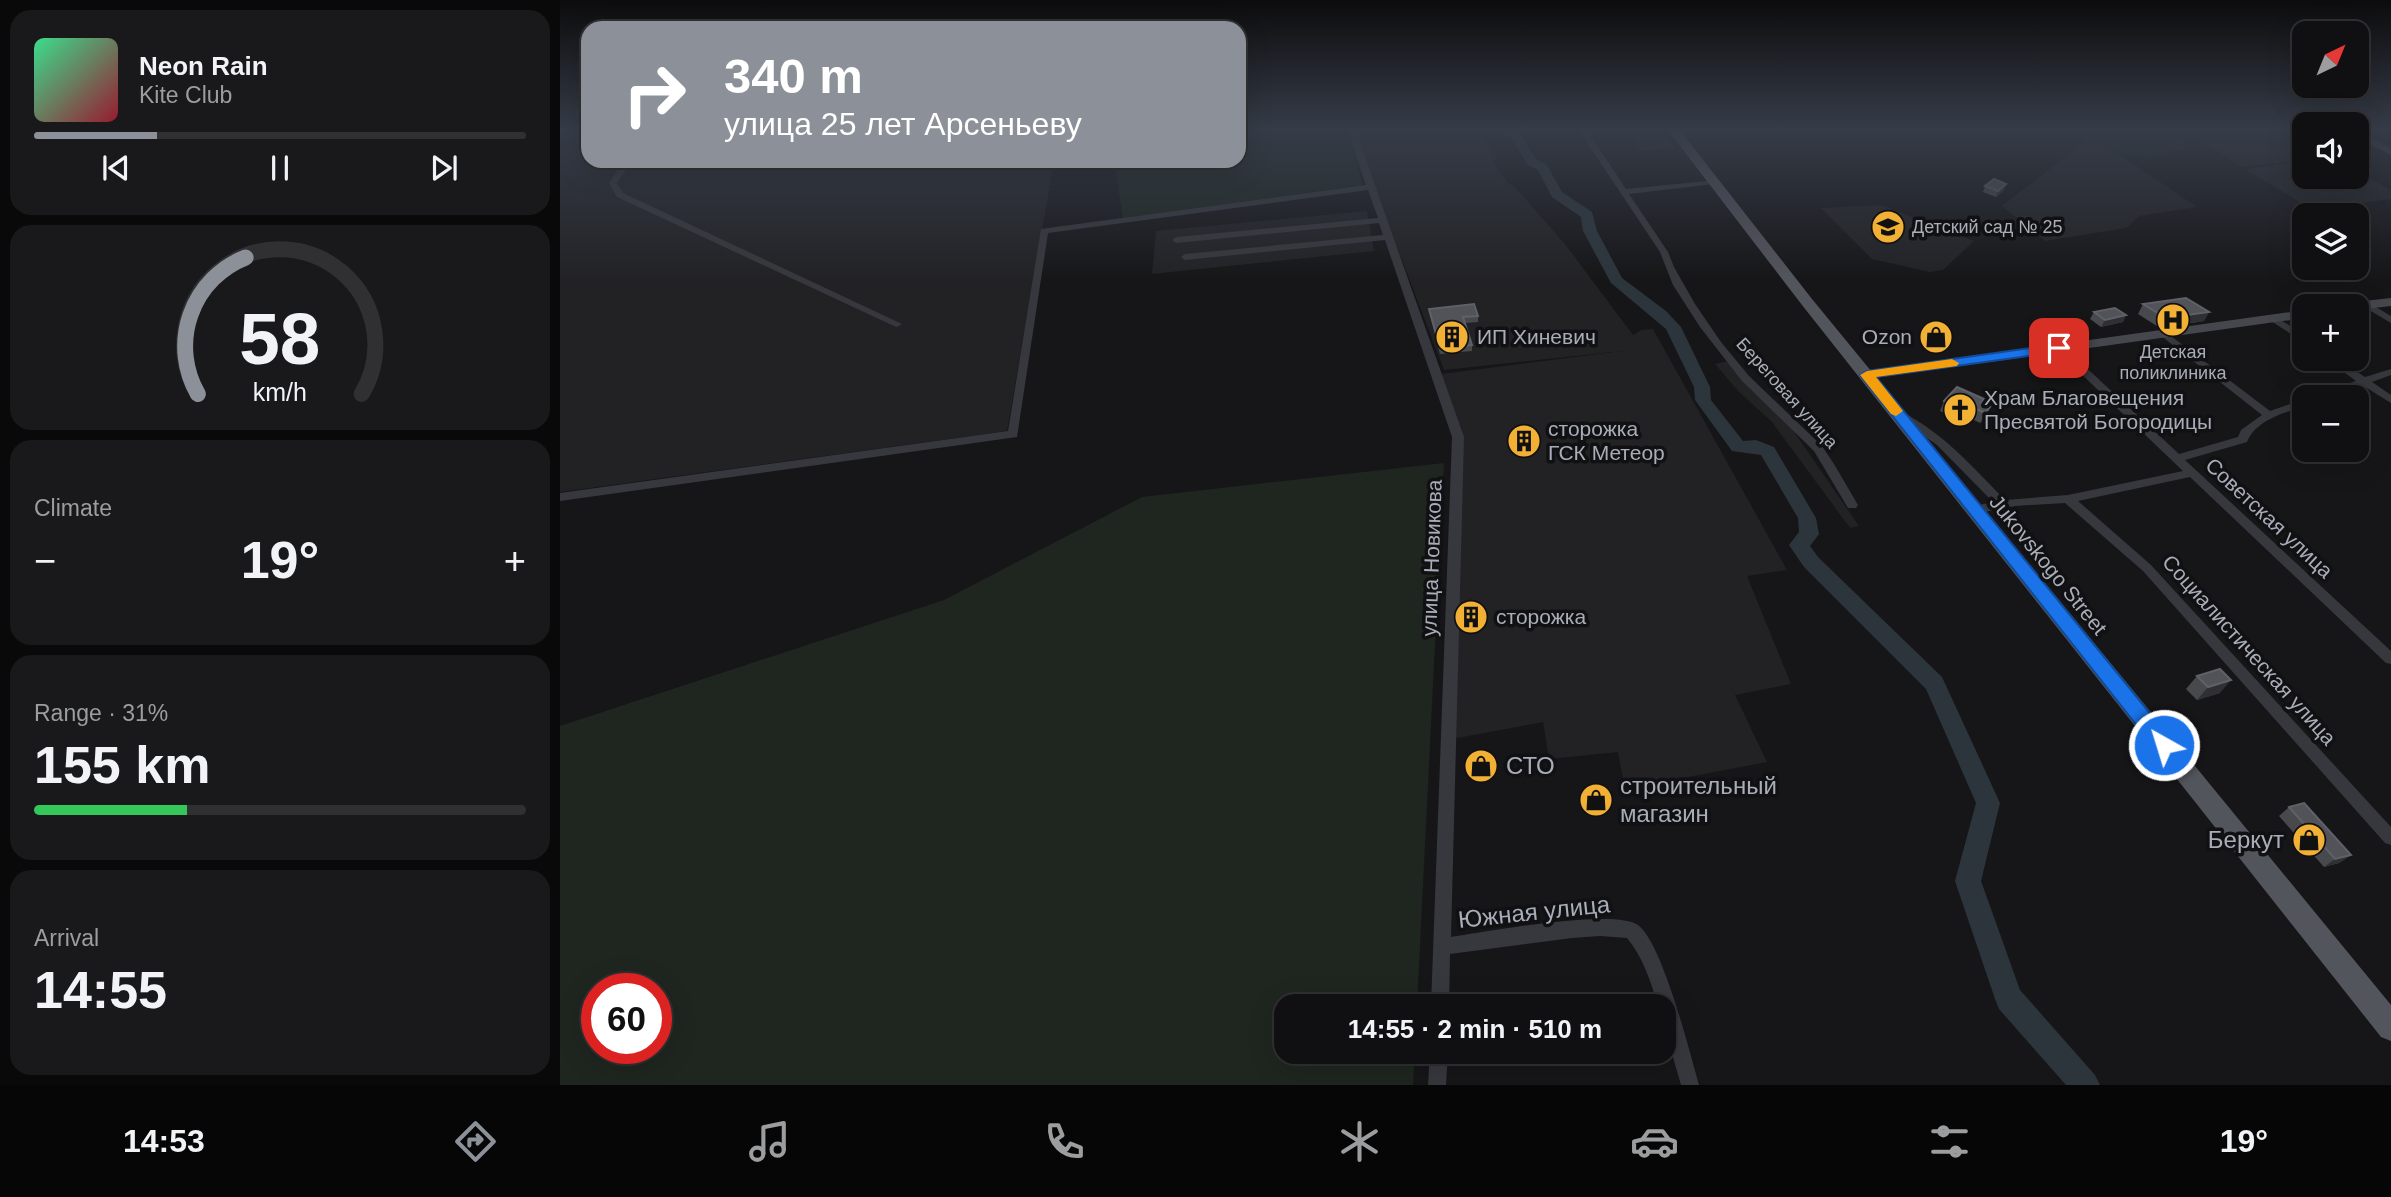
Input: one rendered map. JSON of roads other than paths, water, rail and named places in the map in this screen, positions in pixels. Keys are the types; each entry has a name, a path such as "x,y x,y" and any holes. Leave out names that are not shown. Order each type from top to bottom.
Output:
{"main road":[{"name":"Jukovskogo Street","path":"1714,182 2391,1027"},
{"path":"2369,305 2391,302"},
{"path":"1867,375 2292,316"}],"street":[{"path":"615,180 613,183 620,195 897,324"},
{"name":"улица Новикова","path":"1368,180 1458,437 1440,994"},
{"name":"Береговая улица","path":"1615,180 1664,253 1667,268 1676,283 1717,341 1755,388 1781,410 1824,458 1852,505"},
{"path":"1623,192 1714,182"},
{"path":"560,497 1013,434 1044,231 1371,187"},
{"path":"1176,240 1382,220"},
{"path":"1185,257 1388,237"},
{"path":"2369,310 2391,320"},
{"path":"2279,318 2292,329"},
{"path":"2163,334 2269,415"},
{"name":"Советская улица","path":"2059,348 2391,659"},
{"path":"2349,371 2391,400"},
{"path":"2352,385 2391,372"},
{"path":"2179,458 2243,439 2245,432 2269,415 2292,407"},
{"path":"1898,414 1914,421 1939,442 2002,504"},
{"path":"1975,510 2002,504 2068,499 2192,473"},
{"name":"Социалистическая улица","path":"2068,499 2147,568 2391,838"},
{"name":"Южная улица","path":"1442,947 1590,928 1623,926 1634,932 1648,951 1690,1085"},
{"path":"1437,1085 1438,1064"}],"waterway":[{"path":"1549,180 1557,194 1587,215 1590,231 1616,280 1661,314 1673,327 1702,387 1703,400 1738,447 1756,446 1768,451 1807,518 1809,534 1799,545 1811,562 1934,683 1988,803 1968,881 2009,999 2085,1085"}],"place":[{"name":"Детский сад № 25","path":"1888,227"},
{"name":"Детская поликлиника","path":"2173,320"},
{"name":"ИП Хиневич","path":"1452,337"},
{"name":"Ozon","path":"1936,337"},
{"name":"Храм Благовещения Пресвятой Богородицы","path":"1960,410"},
{"name":"сторожка ГСК Метеор","path":"1524,441"},
{"name":"сторожка","path":"1471,617"},
{"name":"СТО","path":"1481,766"},
{"name":"строительный магазин","path":"1596,800"},
{"name":"Беркут","path":"2309,840"}]}
